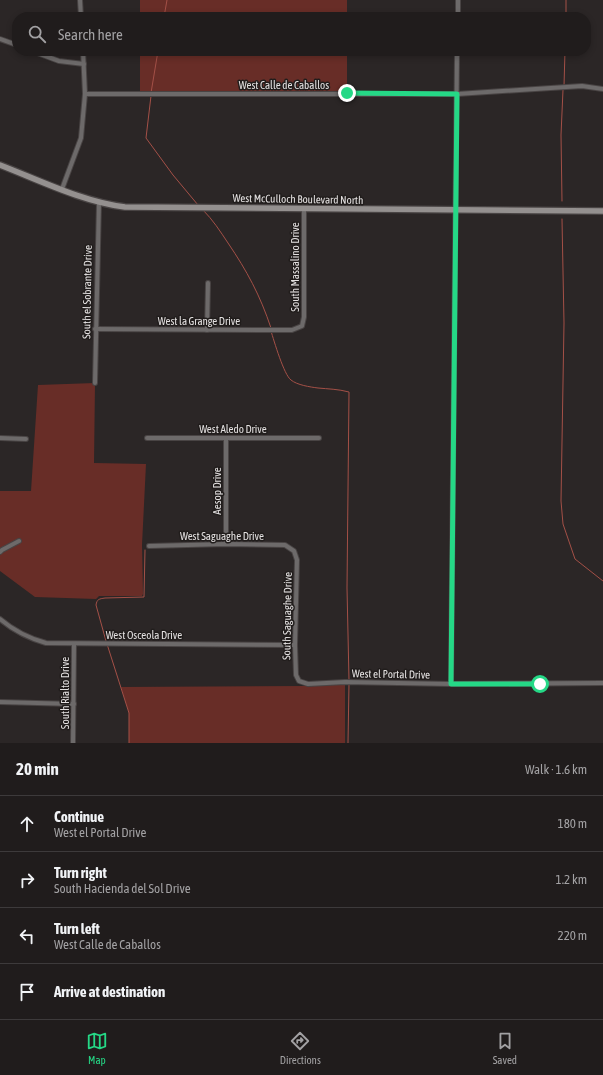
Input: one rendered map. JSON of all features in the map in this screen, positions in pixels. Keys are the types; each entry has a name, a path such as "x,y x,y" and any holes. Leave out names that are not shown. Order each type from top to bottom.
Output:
{"main road":[{"name":"West McCulloch Boulevard North","path":"0,165 99,202 133,207 603,211"}],"street":[{"path":"80,0 81,12"},
{"path":"458,0 458,12"},
{"path":"0,39 12,43"},
{"path":"46,56 59,61 84,64"},
{"path":"62,189 81,138 85,94 83,56"},
{"path":"451,684 457,56"},
{"name":"West Calle de Caballos","path":"85,94 457,94 582,86 603,89"},
{"name":"South el Sobrante Drive","path":"95,383 99,202"},
{"name":"South Massalino Drive","path":"302,326 304,317 304,209"},
{"path":"207,330 208,283"},
{"name":"West la Grange Drive","path":"95,329 292,330 302,326"},
{"path":"0,438 26,439"},
{"name":"West Aledo Drive","path":"147,438 319,438"},
{"name":"Aesop Drive","path":"226,438 226,544"},
{"path":"0,552 19,541"},
{"name":"West Saguaghe Drive","path":"149,546 226,544 285,545 294,551"},
{"name":"South Saguaghe Drive","path":"294,551 298,560 295,645 296,675 299,681"},
{"name":"West Osceola Drive","path":"0,619 9,627 29,638 46,643 295,645"},
{"name":"South Rialto Drive","path":"73,743 74,644"},
{"name":"West el Portal Drive","path":"299,681 308,684 345,682 451,684 603,683"},
{"path":"0,702 74,704"}],"shaded area":[{"path":"140,0 347,0 347,12 140,12"},
{"path":"140,56 347,56 347,93 140,94"},
{"path":"95,383 94,463 146,464 142,545 143,594 142,596 99,596 96,599 35,597 0,571 0,491 31,491 38,385"},
{"path":"345,684 345,743 129,743 129,713 121,687 307,686"}],"waterway":[{"path":"165,12 167,0"},
{"path":"566,0 566,12"},
{"path":"151,93 157,56"},
{"path":"564,86 565,56"},
{"path":"562,201 561,135 563,90"},
{"path":"151,96 146,138 173,175 198,205"},
{"path":"203,210 219,230 247,273 258,294 271,328"},
{"path":"562,219 564,323 561,501 563,524 575,559 603,581"},
{"path":"271,331 282,365 291,380 308,386 349,392 347,588 349,680"},
{"path":"106,641 96,605 97,602 98,600 105,598 144,597 145,550"},
{"path":"107,644 129,713 129,743"},
{"path":"348,743 349,684"}],"route":[{"path":"347,93 457,94 451,684 540,684"}]}
